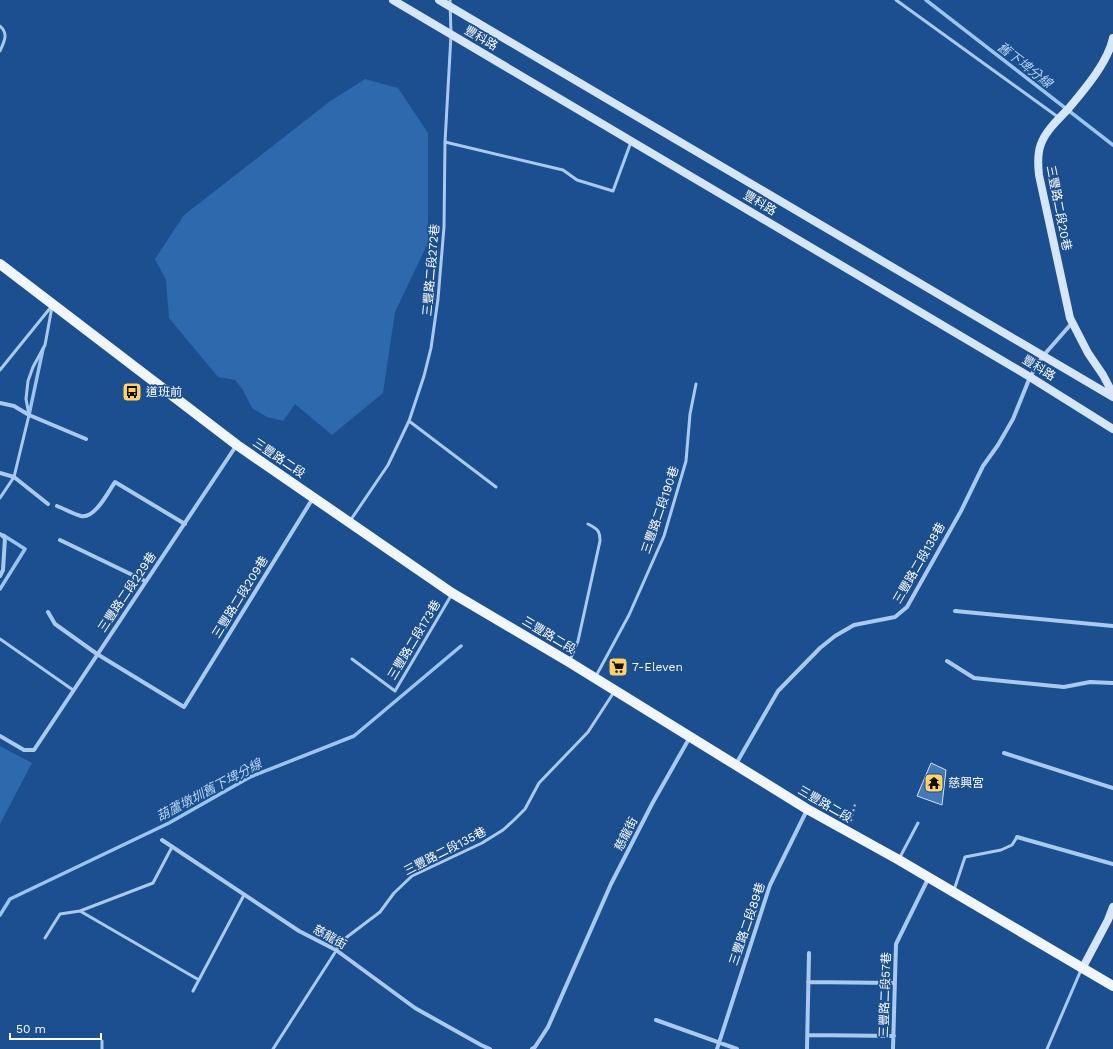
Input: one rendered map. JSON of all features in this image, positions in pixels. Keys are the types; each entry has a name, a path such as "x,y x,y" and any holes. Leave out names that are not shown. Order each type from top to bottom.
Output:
{"main road":[{"name":"三豐路二段","path":"0,264 52,306 237,445 452,593 595,677 808,809 1113,986"}],"street":[{"name":"豐科路","path":"393,0 1030,376 1113,429"},
{"name":"豐科路","path":"439,0 450,3 1043,356 1113,396"},
{"name":"三豐路二段20巷","path":"1113,38 1105,59 1093,78 1049,129 1040,144 1038,165 1062,286 1070,318 1088,353 1103,375 1113,396"},
{"name":"三豐路二段138巷","path":"736,764 778,691 820,648 835,636 854,625 894,616 904,611 961,511 983,466 998,445 1013,419 1030,376 1043,356 1072,323"},
{"path":"0,403 14,406 29,415 86,439"},
{"name":"三豐路二段229巷","path":"0,736 24,750 34,750 145,581 237,445"},
{"path":"0,473 14,477 48,504"},
{"path":"57,506 81,516 88,516 93,513 115,482 184,524"},
{"name":"三豐路二段209巷","path":"97,654 184,707 314,498"},
{"path":"0,534 5,538 3,570 0,576"},
{"path":"60,540 145,581"},
{"path":"955,611 1113,626"},
{"path":"48,612 55,624 97,654"},
{"path":"947,661 974,678 1064,687 1090,682 1113,683"},
{"name":"慈龍街","path":"532,1049 535,1047 548,1027 612,884 652,804 690,737"},
{"path":"1004,753 1113,788"},
{"name":"三豐路二段89巷","path":"717,1049 770,885 808,809"},
{"path":"1017,837 1113,864"},
{"name":"慈龍街","path":"162,840 299,931 336,950 415,1008 490,1049"},
{"name":"三豐路二段57巷","path":"894,1049 896,944 928,878"},
{"path":"1082,969 1108,920 1113,907"},
{"path":"807,1049 809,952"},
{"path":"808,982 895,983"},
{"path":"656,1020 737,1049"},
{"path":"808,1036 894,1036"}],"lane":[{"path":"896,0 1059,118"},
{"name":"三豐路二段272巷","path":"349,522 388,465 409,421 424,376 431,348 438,299 444,227 445,142 451,35 450,3"},
{"path":"0,26 4,30 6,37 0,51"},
{"path":"445,142 563,170 577,180 613,191 631,141"},
{"path":"0,370 52,306"},
{"path":"0,498 14,477 29,415 26,399 28,381 45,345 52,306"},
{"name":"三豐路二段190巷","path":"595,677 629,615 664,536 686,461 690,414 696,384"},
{"path":"409,421 496,487"},
{"path":"569,662 578,641 600,541 600,533 598,529 588,524"},
{"name":"三豐路二段173巷","path":"352,659 395,691 452,593"},
{"path":"0,639 73,690"},
{"name":"三豐路二段135巷","path":"272,1049 294,1018 343,940 380,912 394,893 412,876 482,843 503,830 514,820 524,809 539,784 588,732 615,690"},
{"path":"898,860 918,823"},
{"path":"953,892 965,857 1001,850 1012,845 1017,837"},
{"path":"45,938 60,914 80,911 153,884 172,847"},
{"path":"193,992 244,895"},
{"path":"80,911 199,980"},
{"path":"1046,1049 1082,969"},
{"path":"102,1041 102,1049"}],"path":[{"path":"848,832 855,804"}],"shaded area":[{"path":"365,79 398,88 428,133 428,243 395,312 383,393 332,435 295,404 283,421 267,417 252,408 243,390 235,380 218,377 169,318 166,280 155,259 184,215 329,102"},
{"path":"0,746 32,763 0,824"}],"building":[{"name":"慈興宮","path":"931,763 946,770 942,805 917,796"}],"waterway":[{"name":"舊下埤分線","path":"926,0 1113,145"},
{"path":"29,415 43,349"},
{"path":"0,589 25,549 3,535"},
{"name":"葫蘆墩圳舊下埤分線","path":"0,915 10,899 169,823 250,777 354,736 461,646"}],"place":[{"name":"道班前","path":"132,392"},
{"name":"7-Eleven","path":"618,667"},
{"name":"慈興宮","path":"934,783"}]}
